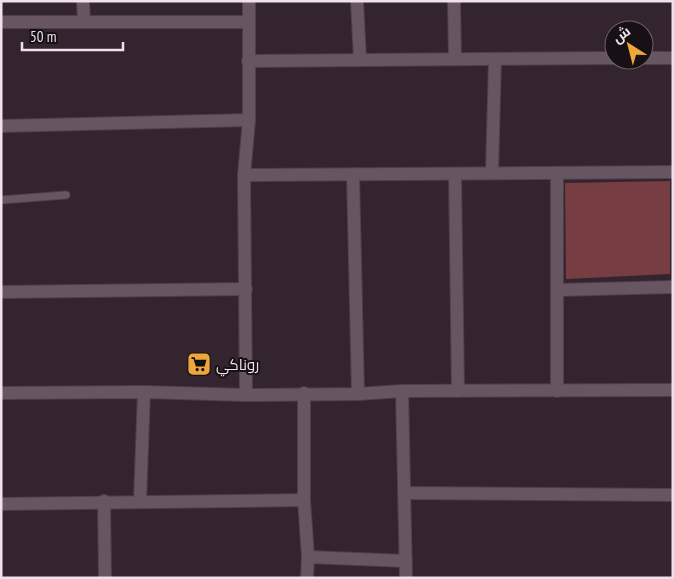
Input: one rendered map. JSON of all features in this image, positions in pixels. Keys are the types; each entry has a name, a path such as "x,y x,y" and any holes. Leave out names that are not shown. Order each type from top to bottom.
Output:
{"street":[{"path":"84,1 84,22"},
{"path":"246,395 244,175 249,120 249,1"},
{"path":"357,1 360,60"},
{"path":"454,1 455,60"},
{"path":"1,22 249,22"},
{"path":"248,61 604,58"},
{"path":"654,58 673,58"},
{"path":"492,174 495,59"},
{"path":"1,126 249,120"},
{"path":"244,175 673,172"},
{"path":"557,173 557,392"},
{"path":"353,174 358,394"},
{"path":"455,174 458,391"},
{"path":"558,290 673,287"},
{"path":"1,292 246,288"},
{"path":"1,393 144,392 246,395 358,394 402,391 557,392 673,390"},
{"path":"402,391 406,578"},
{"path":"140,501 144,392"},
{"path":"304,393 304,500 308,558 307,578"},
{"path":"404,493 673,496"},
{"path":"1,504 104,501 304,500"},
{"path":"104,501 105,578"},
{"path":"308,558 406,561"}],"lane":[{"path":"1,200 66,195"}],"shaded area":[{"path":"670,181 670,274 566,279 565,183"}],"place":[{"name":"روناكي","path":"199,364"}]}
